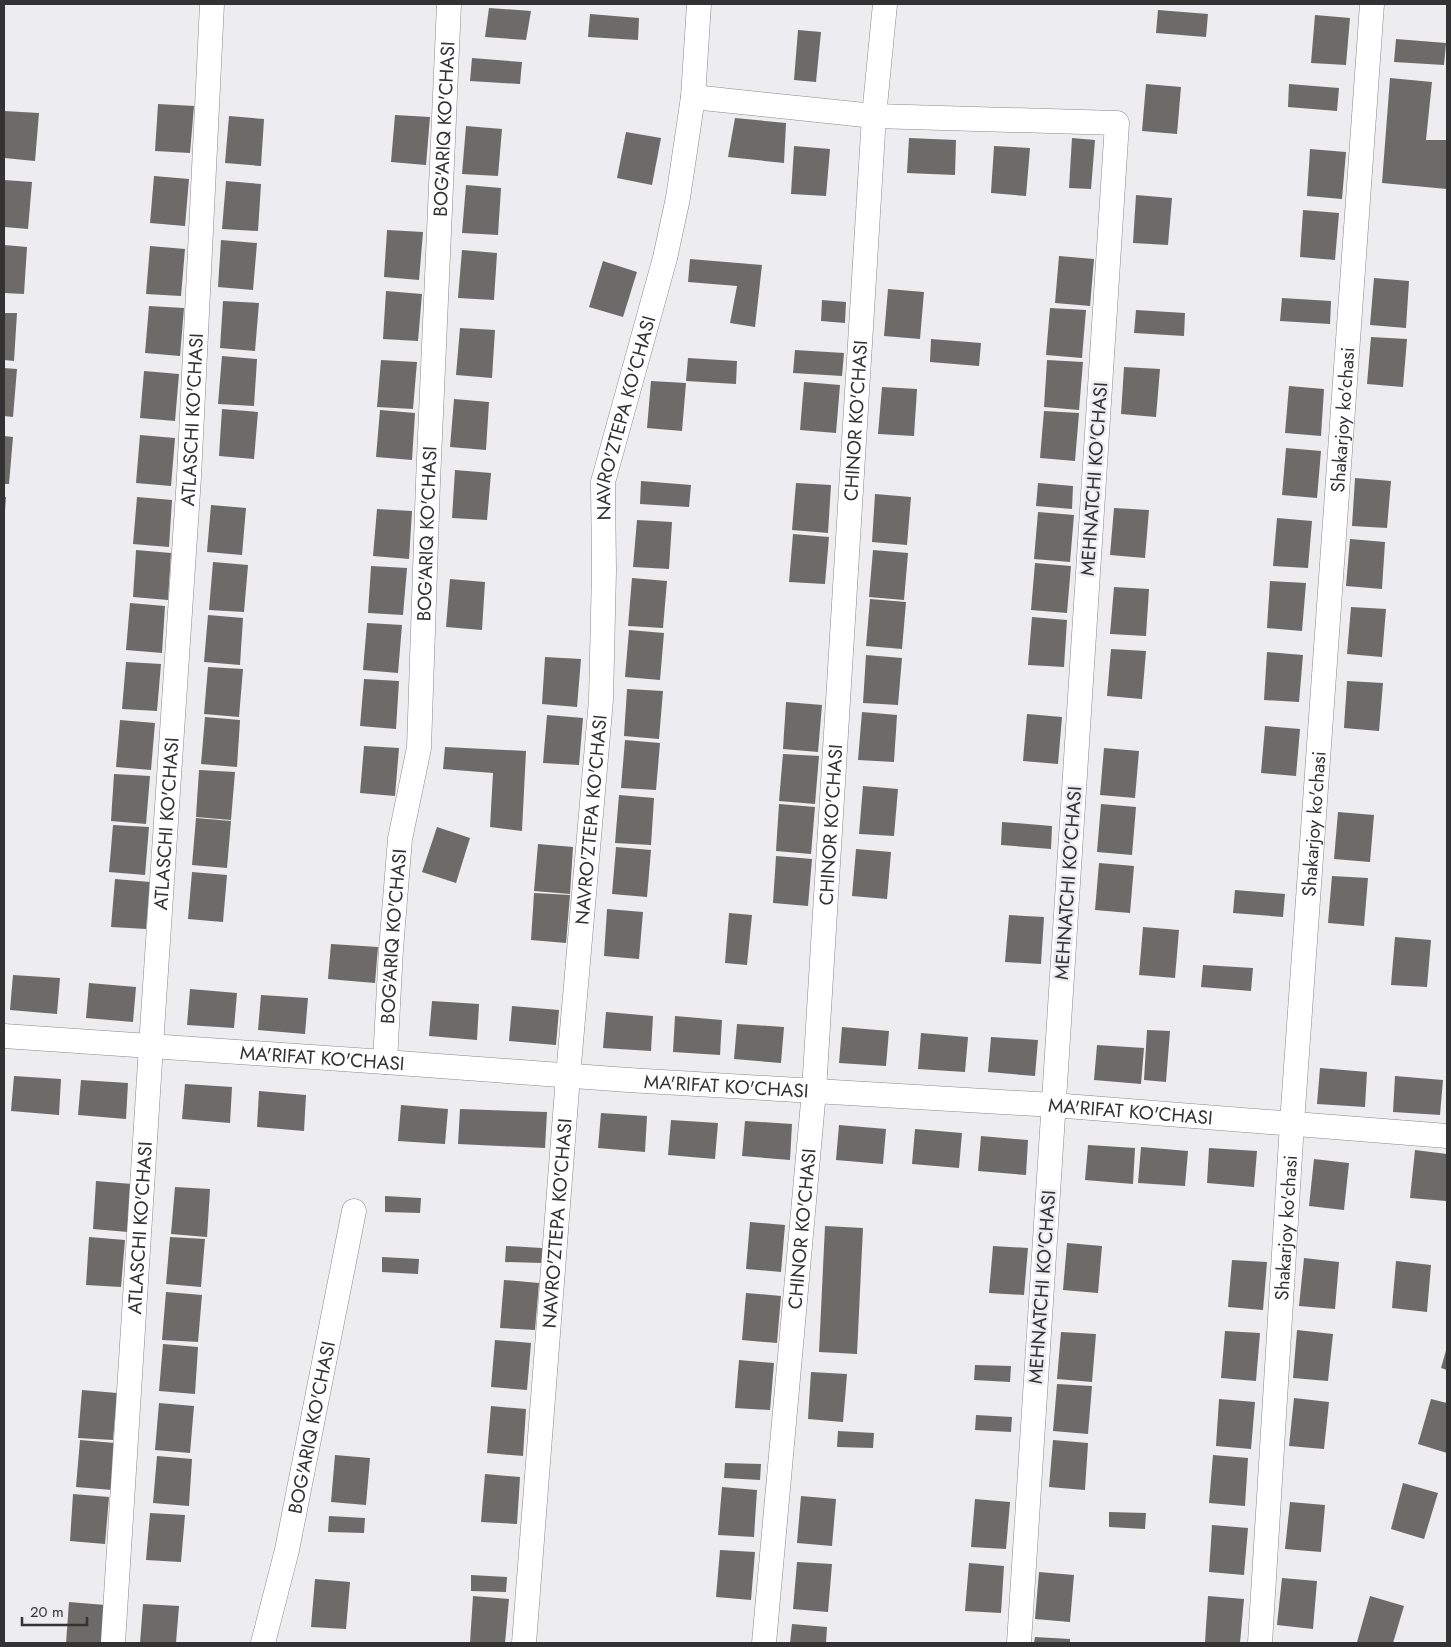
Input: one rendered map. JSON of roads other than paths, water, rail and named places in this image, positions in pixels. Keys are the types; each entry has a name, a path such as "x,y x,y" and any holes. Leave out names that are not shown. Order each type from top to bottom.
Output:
{"street":[{"name":"ATLASCHI KO'CHASI","path":"113,1643 189,477 212,4"},
{"name":"BOG'ARIQ KO'CHASI","path":"385,1062 391,949 400,839 419,748 428,482 449,4"},
{"name":"NAVRO'ZTEPA KO'CHASI","path":"524,1643 568,1076 601,700 604,571 603,482 665,258 678,198 693,97 699,4"},
{"name":"CHINOR KO'CHASI","path":"764,1643 814,1092 874,116 885,4"},
{"name":"Shakarjoy ko'chasi","path":"1260,1643 1292,1123 1372,4"},
{"path":"693,97 874,116"},
{"name":"MEHNATCHI KO'CHASI","path":"874,116 1117,123 1019,1643"},
{"name":"MA'RIFAT KO'CHASI","path":"4,1036 568,1076 1053,1105 1447,1136"},
{"name":"BOG'ARIQ KO'CHASI","path":"263,1643 286,1550 354,1211"}]}
